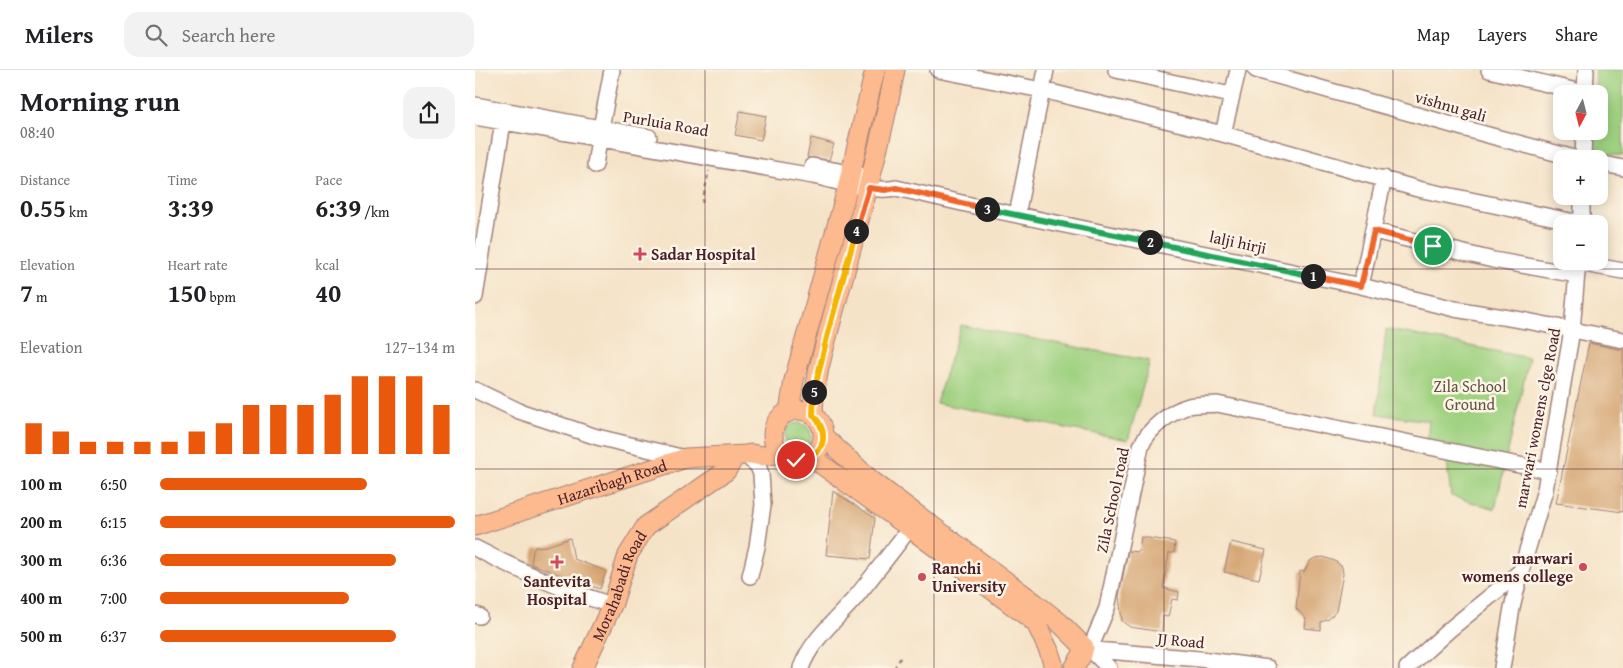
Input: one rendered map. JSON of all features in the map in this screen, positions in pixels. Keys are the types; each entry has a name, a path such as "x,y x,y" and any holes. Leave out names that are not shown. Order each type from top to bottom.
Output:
{"main road":[{"path":"789,412 794,380 849,178 875,70"},
{"path":"813,415 814,395 819,368 870,183 895,70"},
{"path":"744,455 773,431 782,416 797,410 806,411 819,421 823,428 824,437 818,451 811,457 804,460 796,460 788,458 781,453 773,439 773,431"},
{"path":"824,437 872,481 1035,603 1072,634 1087,649 1074,668"},
{"name":"Hazaribagh Road","path":"475,526 686,458 761,456 781,453"},
{"name":"Morahabadi Road","path":"583,668 613,603 628,556 646,526 726,471 744,455"},
{"path":"811,457 910,528 1036,623 1043,635 1053,668"}],"street":[{"path":"595,165 612,70"},
{"path":"938,70 1042,90 1223,134 1418,189 1553,218"},
{"path":"1017,215 1046,70"},
{"path":"1116,70 1231,95"},
{"path":"1223,134 1237,70"},
{"name":"vishnu gali","path":"1256,70 1553,152"},
{"path":"1489,70 1553,85"},
{"path":"1585,85 1586,70"},
{"name":"Purluia Road","path":"475,106 711,158 849,178"},
{"name":"Purluia Road","path":"475,118 600,134 849,178"},
{"path":"475,297 481,227 503,122"},
{"path":"1608,165 1623,168"},
{"name":"lalji hirji","path":"849,178 870,183 887,181 896,188 1017,215 1361,286 1455,309 1623,340"},
{"path":"1361,286 1384,178"},
{"path":"1374,231 1493,260 1553,265"},
{"name":"marwari womens clge Road","path":"1502,668 1512,608 1549,471 1572,330 1578,270"},
{"path":"1608,270 1623,271"},
{"path":"475,390 519,411 597,437 686,458"},
{"name":"Zila School road","path":"1087,649 1107,608 1141,446 1145,436 1166,418 1189,406 1217,404 1549,471"},
{"path":"744,455 757,466 761,474 763,506 759,539 750,576"},
{"path":"801,668 806,654 821,634 874,575 910,528"},
{"path":"475,548 541,581 605,603 613,603"},
{"path":"1407,668 1449,630 1521,571"},
{"path":"1087,649 1109,668"},
{"name":"JJ Road","path":"1087,649 1201,659 1268,668"}],"path":[{"path":"702,203 711,158"},
{"path":"894,668 901,657"}],"green space":[{"path":"1596,70 1623,70 1623,156 1608,154 1608,150 1594,150 1594,140 1608,140 1608,85 1595,85"},
{"path":"961,325 1150,361 1128,440 936,403"},
{"name":"Zila School Ground","path":"1386,329 1529,358 1495,509 1451,496 1447,463 1426,450 1429,421 1377,414"},
{"path":"798,423 807,427 811,436 807,445 798,449 789,445 785,436 789,427"}],"building":[{"path":"740,111 766,116 761,140 735,135"},
{"path":"811,138 834,144 829,160 807,157"},
{"path":"1589,343 1623,350 1623,512 1556,503"},
{"path":"833,491 875,518 870,559 826,555"},
{"path":"1141,537 1175,542 1174,553 1169,553 1163,588 1179,592 1178,600 1172,599 1168,617 1163,616 1162,632 1130,627 1122,621 1119,596 1128,551 1139,552"},
{"name":"Santevita Hospital","path":"570,538 574,559 606,571 600,589 531,564 535,547 547,546"},
{"path":"1231,542 1266,550 1259,579 1224,572"},
{"path":"1323,557 1335,561 1342,567 1343,574 1336,611 1329,619 1321,622 1321,630 1305,628 1306,619 1296,608 1300,571 1304,572 1310,561"}],"place":[{"name":"Sadar Hospital","path":"640,254"},
{"name":"Santevita Hospital","path":"557,562"},
{"name":"marwari womens college","path":"1583,567"},
{"name":"Ranchi University","path":"922,577"}],"route":[{"path":"796,460 804,460 811,457 818,451 824,437 823,428 813,415 814,395 828,333 869,188 885,190 896,188 988,209 1361,286 1374,231 1433,246"}]}
